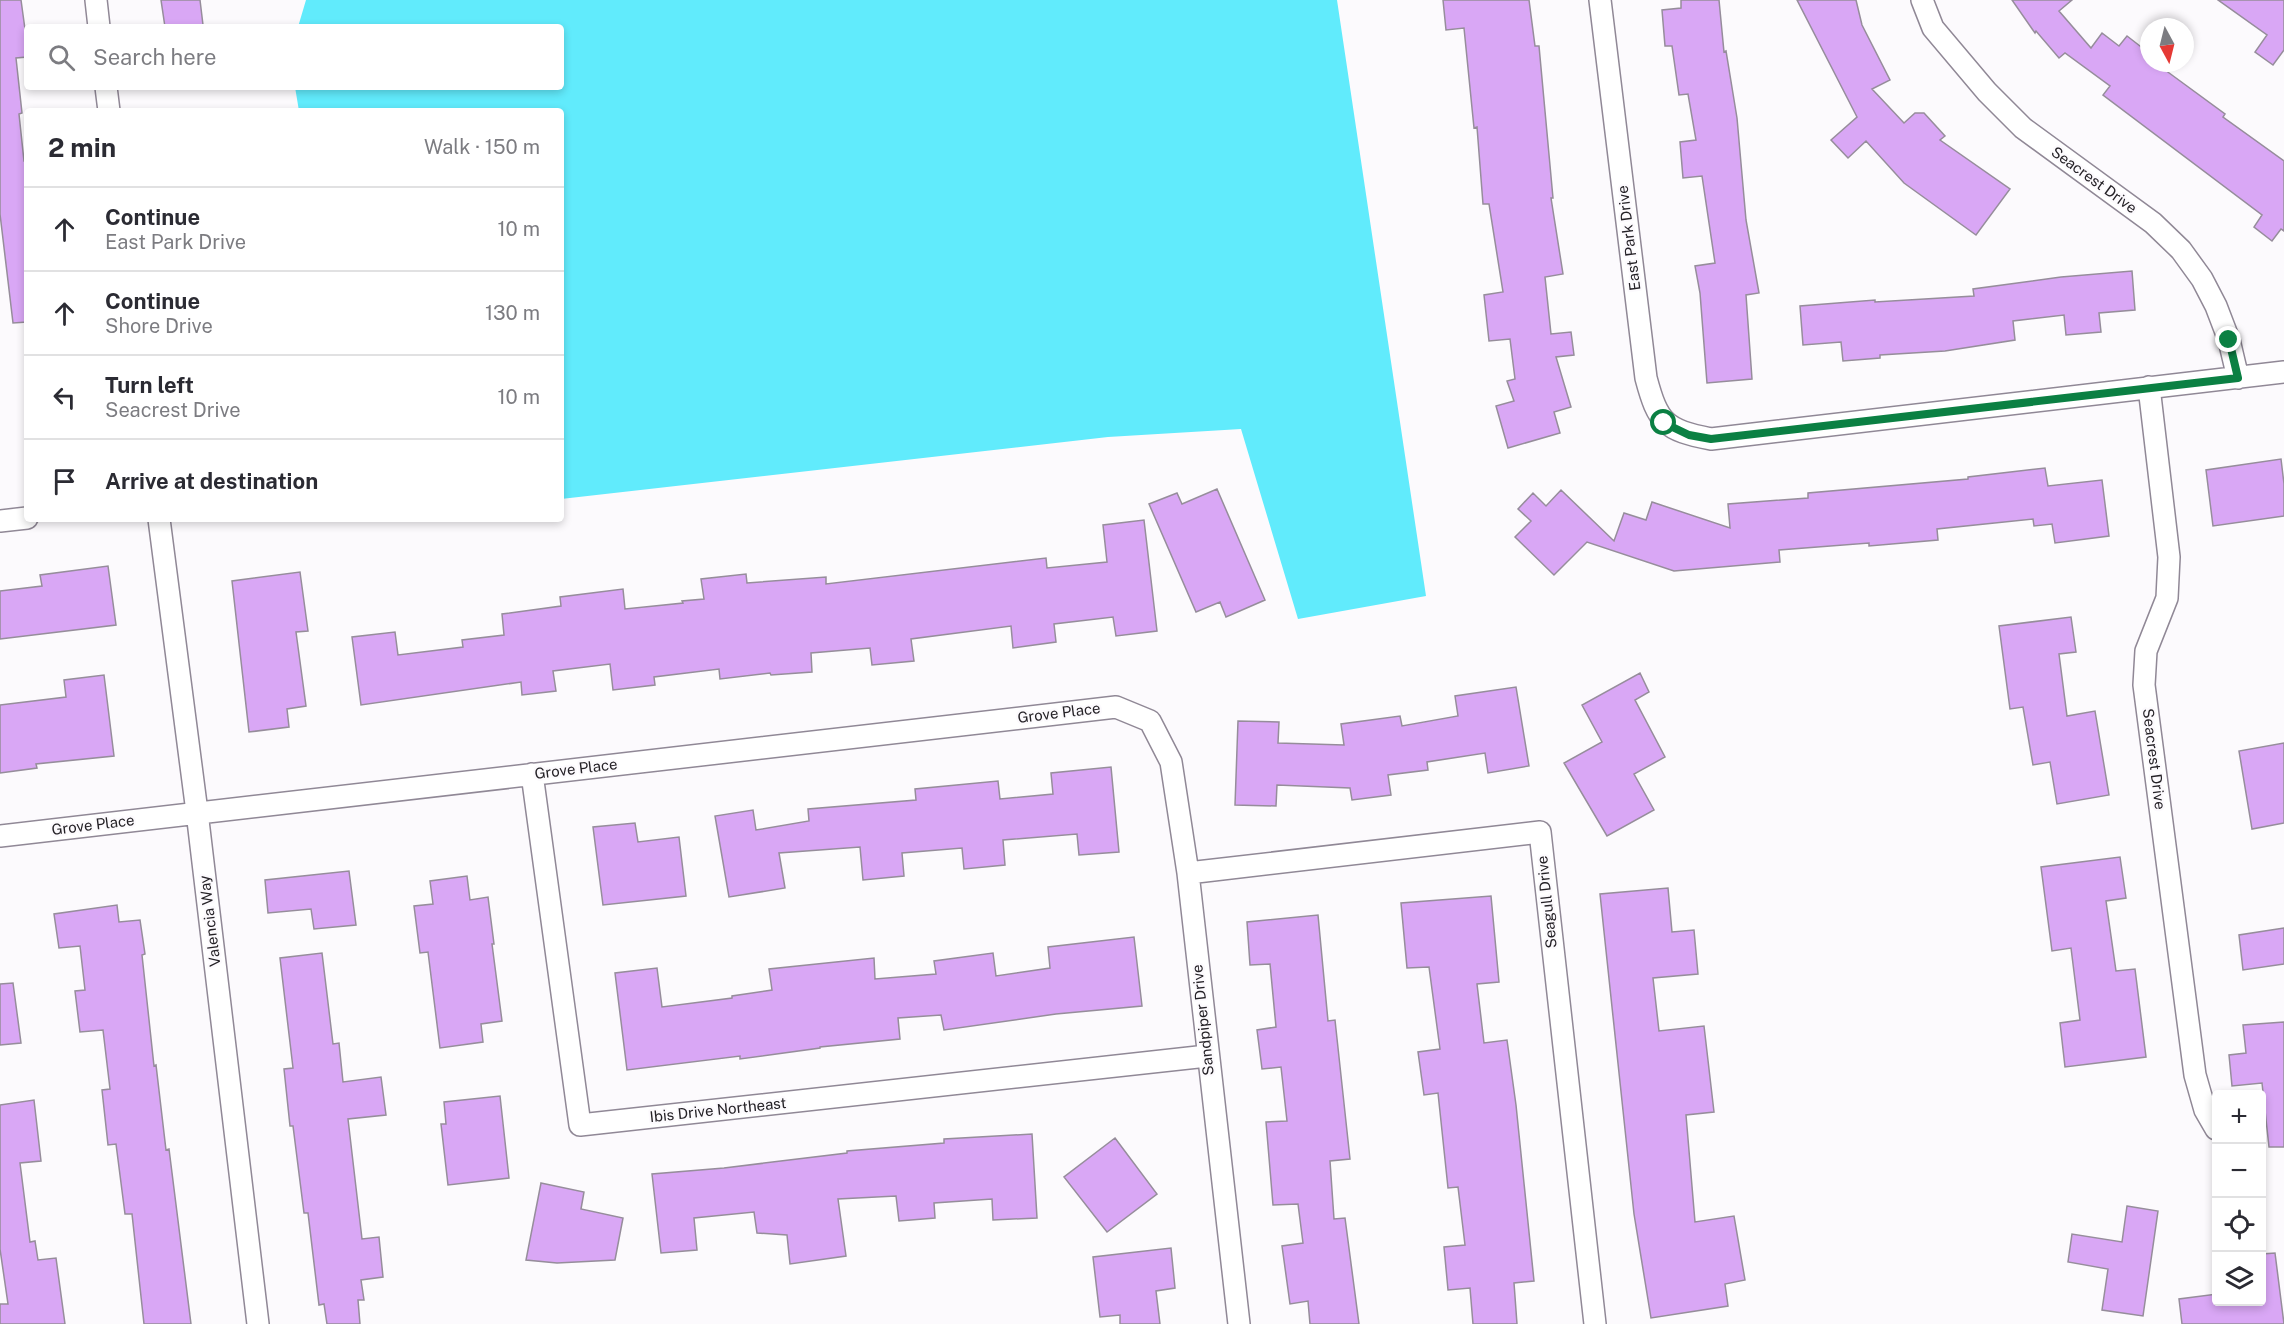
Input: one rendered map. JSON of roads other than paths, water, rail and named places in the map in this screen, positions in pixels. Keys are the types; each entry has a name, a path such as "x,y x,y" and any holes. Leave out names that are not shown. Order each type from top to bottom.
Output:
{"street":[{"path":"96,0 99,24"},
{"name":"East Park Drive","path":"1600,0 1646,378 1652,402 1664,423 1689,435 1711,439 2149,387"},
{"name":"Seacrest Drive","path":"1922,0 1933,28 1987,92 2023,128 2153,223 2181,250 2202,279 2216,306 2229,340 2238,378"},
{"path":"106,90 109,108"},
{"path":"2149,387 2284,372"},
{"name":"Seacrest Drive","path":"2149,387 2169,557 2167,598 2146,651 2144,685 2195,1075 2205,1110 2212,1121"},
{"path":"0,521 24,518"},
{"name":"Valencia Way","path":"159,522 197,813 258,1324"},
{"name":"Grove Place","path":"0,836 1116,707 1150,721"},
{"name":"Sandpiper Drive","path":"1150,721 1172,762 1188,873 1239,1324"},
{"name":"Ibis Drive Northeast","path":"532,774 580,1125 1207,1056"},
{"name":"Seagull Drive","path":"1188,873 1540,832 1595,1324"}],"water":[{"path":"306,0 1337,0 1426,596 1298,619 1241,429 1108,437 564,499 564,108 298,108 296,90 564,90 564,24 299,24"}]}
